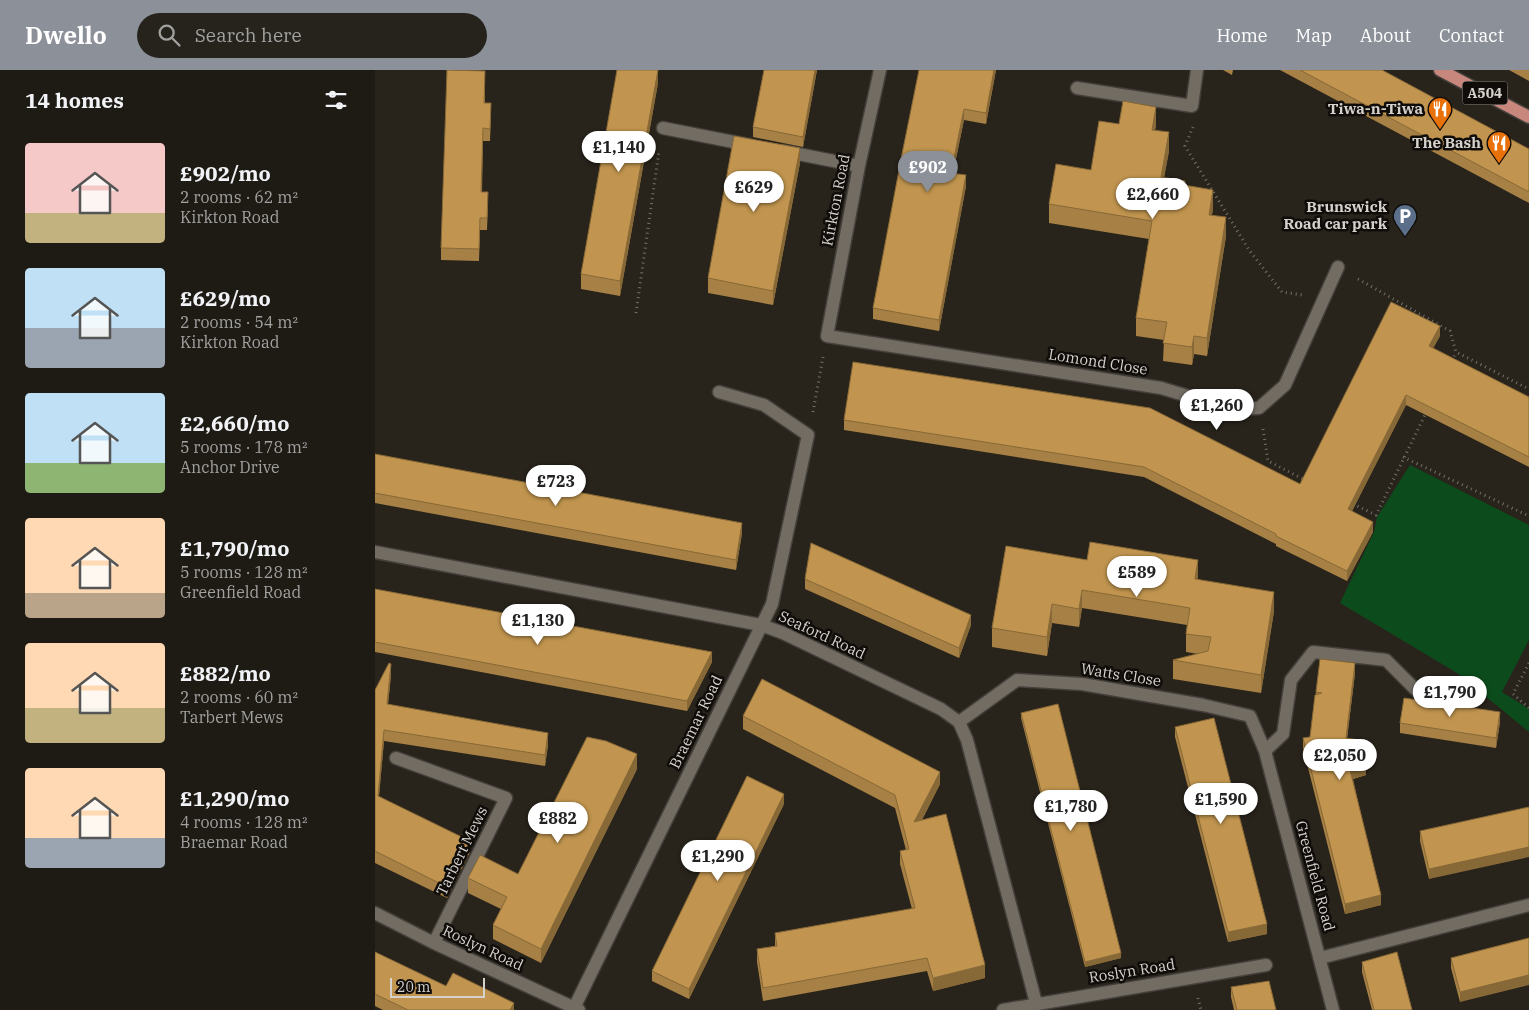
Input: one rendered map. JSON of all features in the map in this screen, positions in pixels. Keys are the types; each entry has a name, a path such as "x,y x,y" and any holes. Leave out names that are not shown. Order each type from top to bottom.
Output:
{"main road":[{"name":"A504","path":"1440,70 1529,117"}],"street":[{"name":"Kirkton Road","path":"827,336 859,166 880,70"},
{"path":"1077,88 1192,106 1197,70"},
{"path":"663,128 859,166"},
{"path":"1259,408 1285,385 1338,267"},
{"name":"Lomond Close","path":"827,336 1161,388 1231,410 1259,408"},
{"path":"719,392 764,405 808,435"},
{"name":"Braemar Road","path":"575,1009 772,604 808,435"},
{"name":"Seaford Road","path":"375,552 761,625 783,633 941,709 959,722"},
{"path":"1265,751 1283,734 1291,680 1313,652 1386,660 1422,696"},
{"name":"Watts Close","path":"959,722 1017,680 1082,684 1203,705 1250,716 1265,751"},
{"path":"959,722 967,740 1036,1003"},
{"name":"Greenfield Road","path":"1265,751 1333,1010"},
{"name":"Tarbert Mews","path":"396,758 506,798 434,943"},
{"path":"1320,958 1529,905"},
{"name":"Roslyn Road","path":"375,913 434,943 575,1009"},
{"name":"Roslyn Road","path":"1003,1010 1266,965"}],"path":[{"path":"1196,121 1185,146 1249,250 1282,292 1323,299"},
{"path":"636,313 663,128"},
{"path":"1338,267 1449,331 1456,352 1452,361"},
{"path":"808,435 827,336"},
{"path":"1456,352 1529,389"},
{"path":"1351,503 1376,515 1430,405"},
{"path":"1259,408 1268,462 1310,482"},
{"path":"1403,457 1529,516"},
{"path":"1529,663 1513,694 1529,708"}],"green space":[{"path":"1410,465 1529,525 1529,640 1502,692 1529,709 1529,732 1457,673 1340,603 1374,532 1377,517"}],"building":[{"path":"447,70 485,71 484,103 491,103 490,129 483,128 481,192 488,192 487,218 480,218 479,249 441,248"},
{"path":"617,70 658,70 620,281 581,274"},
{"path":"764,70 815,70 803,137 753,127"},
{"path":"919,70 994,70 986,113 964,109 951,173 966,175 939,320 873,308"},
{"path":"1300,70 1382,70 1529,149 1529,192"},
{"path":"1123,101 1156,107 1152,130 1169,132 1161,177 1185,181 1184,185 1213,190 1209,215 1226,217 1207,338 1194,336 1192,347 1163,343 1167,322 1136,318 1152,221 1049,204 1056,164 1091,170 1099,121 1119,124"},
{"path":"734,136 800,148 773,291 708,278"},
{"path":"1391,302 1440,326 1429,346 1529,397 1529,457 1406,395 1348,509 1373,522 1347,571 1144,467 844,420 853,362 1150,408 1300,484"},
{"path":"375,454 742,523 736,560 375,493"},
{"path":"1090,542 1198,560 1195,579 1274,592 1261,675 1173,660 1208,651 1211,637 1186,634 1190,608 1082,590 1079,609 1052,604 1047,637 992,628 1006,546 1087,560"},
{"path":"811,543 971,615 959,648 805,579"},
{"path":"375,589 712,652 687,701 375,642"},
{"path":"1320,659 1355,663 1346,738 1360,740 1366,765 1350,770 1381,895 1345,904 1303,738 1310,737 1315,695 1322,693 1316,692"},
{"path":"389,663 391,664 387,704 548,733 545,755 384,730 378,796 470,841 447,887 375,851 375,690"},
{"path":"762,679 940,772 914,822 946,814 985,965 933,978 927,958 763,988 757,949 777,946 775,933 915,908 900,851 909,849 895,795 743,716"},
{"path":"1404,698 1500,712 1496,738 1400,723"},
{"path":"1058,704 1121,953 1085,962 1021,713"},
{"path":"1214,718 1267,924 1228,932 1175,727"},
{"path":"587,737 606,741 637,754 541,949 493,925 507,897 468,878 480,855 518,874"},
{"path":"747,776 784,794 689,989 652,971"},
{"path":"1529,807 1529,847 1429,869 1420,831"},
{"path":"1529,938 1529,975 1460,992 1451,958"},
{"path":"375,952 446,986 453,973 514,1003 510,1010 408,1010 375,994"},
{"path":"1397,952 1412,1010 1374,1010 1362,962"},
{"path":"1269,981 1276,1010 1237,1010 1231,987"}],"place":[{"name":"Tiwa-n-Tiwa","path":"1440,130"},
{"name":"The Bash","path":"1499,164"},
{"name":"Brunswick Road car park","path":"1405,237"}]}
